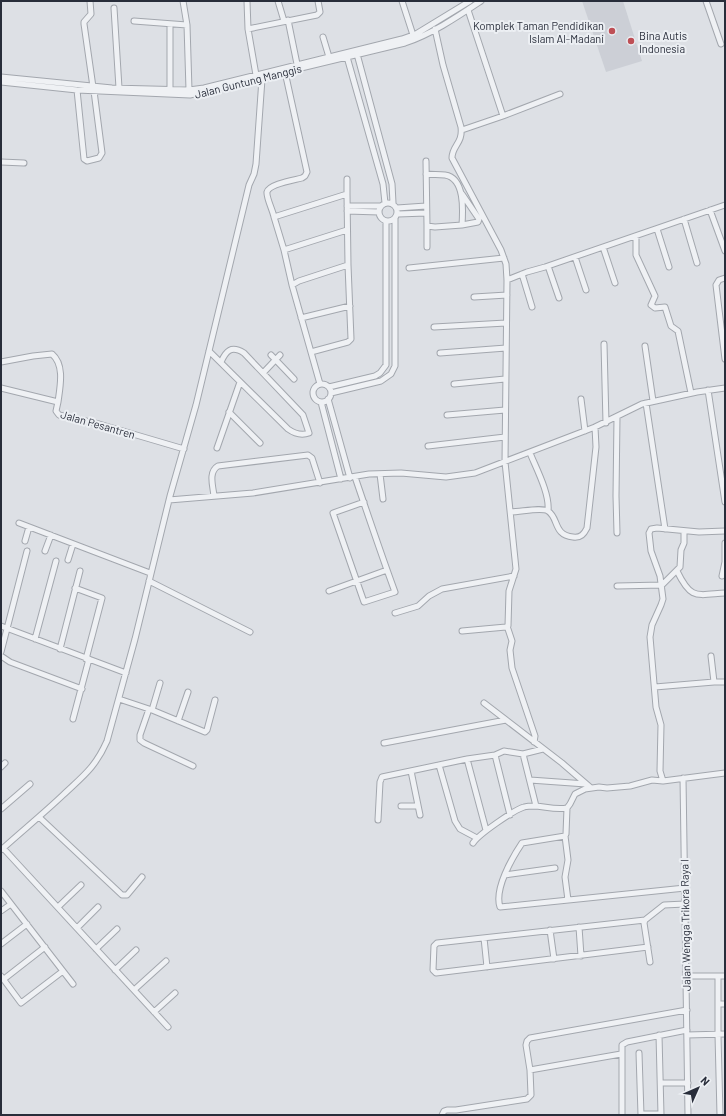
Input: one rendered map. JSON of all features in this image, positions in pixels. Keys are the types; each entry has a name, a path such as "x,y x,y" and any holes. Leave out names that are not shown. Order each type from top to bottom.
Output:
{"street":[{"path":"77,90 84,159 87,161 99,158 102,153 84,24 85,20 91,14 90,1"},
{"path":"184,1 187,24 189,90"},
{"path":"247,1 248,29 256,75"},
{"path":"278,1 286,21 298,64"},
{"path":"248,29 319,14 318,1"},
{"path":"402,1 413,35"},
{"name":"Jalan Guntung Manggis","path":"1,82 77,90 119,88 189,90 402,39 413,35 470,1"},
{"name":"Jalan Guntung Manggis","path":"1,77 93,89 190,95 262,79 284,72 416,40 481,1"},
{"path":"706,1 721,44"},
{"path":"114,8 119,88"},
{"path":"468,10 503,116"},
{"path":"134,21 187,24"},
{"path":"170,24 170,89"},
{"path":"435,29 442,66 462,130 460,142 454,150 452,158 497,241 504,258 507,280 505,462 516,569 509,591 508,626 512,641 510,650 512,668 535,736 534,742"},
{"path":"323,37 329,57"},
{"path":"331,393 381,381 391,374 395,366 395,219 398,214 397,208 393,203 392,184 357,54"},
{"path":"348,57 383,184 383,204 379,212"},
{"path":"284,72 307,172 302,178 273,186 268,190 267,194 284,250 292,285 320,384"},
{"path":"168,1027 58,907 2,849 86,774 95,764 107,741 126,673 150,573 184,449 254,174 262,79"},
{"path":"462,130 560,94"},
{"path":"426,161 427,247"},
{"path":"1,162 24,163"},
{"path":"426,174 447,175 453,178 479,219 478,222 462,225 435,227 427,226"},
{"path":"311,352 349,341 350,339 350,306 346,230 348,179"},
{"path":"462,193 462,225"},
{"path":"274,217 347,194"},
{"path":"347,208 393,203"},
{"path":"507,280 725,205"},
{"path":"397,208 426,206"},
{"path":"347,208 379,212"},
{"path":"710,210 725,251"},
{"path":"320,384 329,387 380,374 386,365 386,221 382,218 379,212"},
{"path":"398,214 426,213"},
{"path":"386,221 395,219"},
{"path":"684,219 697,263"},
{"path":"657,229 669,267"},
{"path":"284,250 346,230"},
{"path":"636,236 636,255 655,296 652,305 655,308 665,307 671,326 678,331 691,393"},
{"path":"603,247 615,283"},
{"path":"575,257 586,290"},
{"path":"410,268 504,258"},
{"path":"292,285 299,281 348,266"},
{"path":"548,266 560,298"},
{"path":"522,274 532,307"},
{"path":"725,278 719,280 716,285 725,359"},
{"path":"474,297 507,295"},
{"path":"301,318 350,306"},
{"path":"434,327 506,323"},
{"path":"604,344 606,422"},
{"path":"645,346 653,401"},
{"path":"440,353 506,348"},
{"path":"209,351 293,433 299,435 309,434 309,430 303,415 240,350 226,351 221,362"},
{"path":"1,362 52,354 61,374 58,402"},
{"path":"271,355 294,379"},
{"path":"263,373 280,355"},
{"path":"360,379 362,386"},
{"path":"454,384 505,379"},
{"path":"217,448 240,382"},
{"path":"320,384 315,388 313,394 316,399 321,402 341,479"},
{"path":"321,402 328,399 331,393 329,387"},
{"name":"Jalan Pesantren","path":"1,388 58,402 56,411 59,415 99,424 184,449"},
{"path":"169,500 253,493 380,474 401,473 446,477 475,473 595,428 646,403 691,393 725,388"},
{"path":"708,390 725,502"},
{"path":"328,399 353,477 364,502 394,592 364,602 333,514 364,502"},
{"path":"581,399 585,432"},
{"path":"646,403 665,529"},
{"path":"447,415 505,410"},
{"path":"230,412 260,443"},
{"path":"617,417 617,533"},
{"path":"511,512 530,511 536,509 548,511 552,515 560,531 565,536 575,537 582,536 584,534 587,528 596,447 595,428"},
{"path":"330,435 338,432"},
{"path":"428,446 506,437"},
{"path":"530,453 547,497 548,511"},
{"path":"214,496 212,472 214,468 218,466 308,455 312,458 320,483"},
{"path":"380,474 383,499"},
{"path":"19,523 150,573"},
{"path":"24,541 29,527"},
{"path":"663,780 660,771 661,729 656,707 650,637 652,625 662,602 662,585 651,551 649,533 651,529 655,528 684,531 725,531"},
{"path":"617,586 662,585 671,574 677,571 681,563 681,550 684,543 684,531"},
{"path":"45,551 51,535"},
{"path":"722,576 725,562 725,543"},
{"path":"68,560 73,544"},
{"path":"1,652 27,551"},
{"path":"35,639 56,561"},
{"path":"329,591 387,570"},
{"path":"60,649 80,571"},
{"path":"677,571 686,587 697,594 725,593"},
{"path":"395,613 418,606 428,596 442,589 514,576"},
{"path":"149,581 250,632"},
{"path":"74,719 102,598 75,588"},
{"path":"1,626 126,673"},
{"path":"462,631 508,626"},
{"path":"1,656 10,662 82,689"},
{"path":"711,656 714,682"},
{"path":"654,687 725,682"},
{"path":"160,683 140,735 140,740 193,766"},
{"path":"178,721 188,692"},
{"path":"119,699 151,709 205,732 207,730 215,700"},
{"path":"484,703 591,788"},
{"path":"384,743 506,720"},
{"path":"378,820 380,782 382,777 467,759 494,755 504,751 524,754 543,749"},
{"path":"524,754 536,806"},
{"path":"494,755 510,815"},
{"path":"467,759 486,830"},
{"path":"439,765 455,821 460,829 477,838"},
{"path":"411,770 420,814"},
{"path":"568,900 565,877 568,860 565,836 567,808 578,792 591,788 630,786 652,780 725,773"},
{"name":"Jalan Wengga Trikora Raya I","path":"683,778 688,1115"},
{"path":"530,780 586,784"},
{"path":"1,809 30,784"},
{"path":"401,806 418,806"},
{"path":"473,843 486,830 524,807 536,806 549,809 567,808"},
{"path":"39,817 122,895 127,895 142,877"},
{"path":"565,836 522,843 512,858 498,893 500,907 685,888"},
{"path":"505,875 555,868"},
{"path":"58,907 81,885"},
{"path":"1,891 73,984"},
{"path":"1,911 11,904"},
{"path":"648,948 436,973 433,970 435,944 645,920 664,905 685,904"},
{"path":"77,928 98,907"},
{"path":"645,920 644,923 650,962"},
{"path":"1,944 27,924"},
{"path":"578,927 581,956"},
{"path":"96,948 117,929"},
{"path":"550,930 554,959"},
{"path":"484,938 487,967"},
{"path":"45,947 2,977 21,1003 63,971"},
{"path":"115,970 136,950"},
{"path":"134,990 166,962"},
{"path":"686,976 725,976"},
{"path":"718,976 718,1035 722,1092 720,1115"},
{"path":"154,1012 175,993"},
{"path":"718,1004 725,1004"},
{"path":"442,1115 444,1111 447,1110 456,1110 527,1099 531,1095 530,1070 526,1045 530,1038 687,1010"},
{"path":"622,1115 622,1045 659,1036 687,1033 725,1034"},
{"path":"640,1053 641,1114 661,1115 659,1036"},
{"path":"530,1070 621,1054"},
{"path":"719,1064 725,1064"},
{"path":"661,1083 688,1083"}],"shaded area":[{"name":"Komplek Taman Pendidikan Islam Al-Madani","path":"582,1 623,1 642,61 606,72"}],"place":[{"name":"Komplek Taman Pendidikan Islam Al-Madani","path":"612,31"},
{"name":"Bina Autis Indonesia","path":"631,41"}]}
